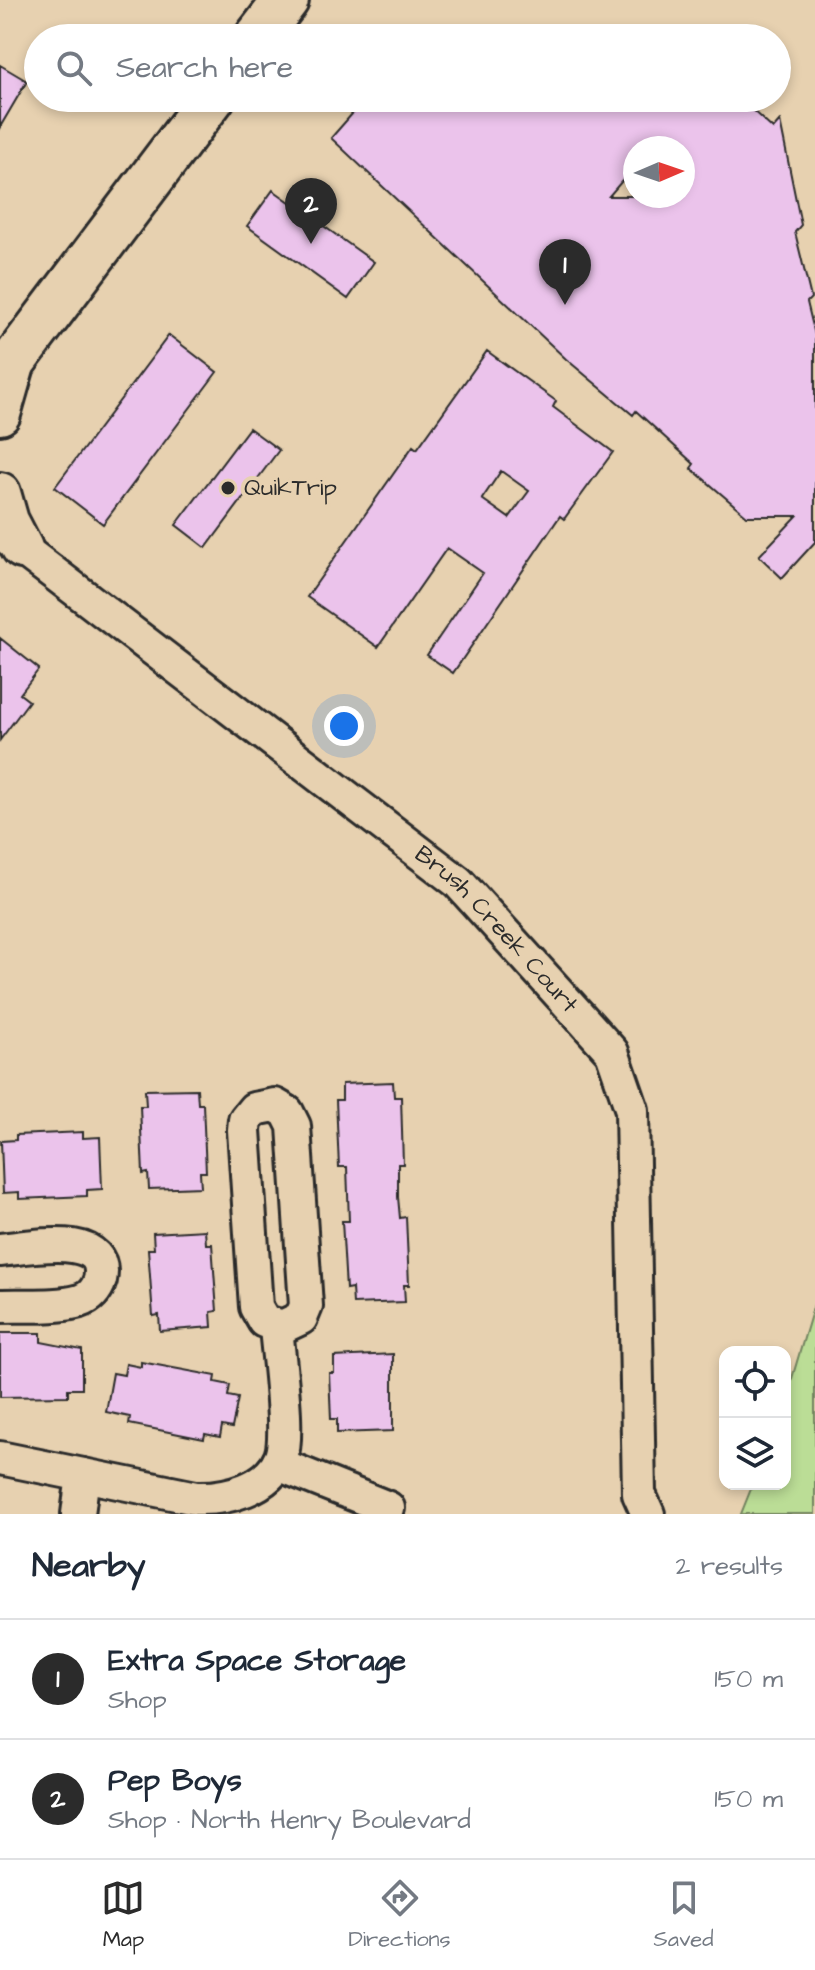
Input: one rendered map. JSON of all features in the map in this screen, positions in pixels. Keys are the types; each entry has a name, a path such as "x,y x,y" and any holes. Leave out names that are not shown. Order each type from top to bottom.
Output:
{"highway":[{"path":"268,24 286,0"},
{"path":"8,368 201,112"}],"main road":[{"path":"0,414 8,368"},
{"path":"0,493 11,540"}],"street":[{"name":"Brush Creek Court","path":"11,540 458,882 612,1052 632,1110 639,1494 648,1514"},
{"path":"269,1104 285,1110 292,1121 298,1191 306,1306 295,1323 276,1327 264,1321 256,1307 244,1123 254,1109 269,1104"},
{"path":"248,1194 298,1191"},
{"path":"0,1250 78,1246 96,1258 100,1277 92,1294 78,1302 0,1306"},
{"path":"0,1458 196,1498 219,1498 251,1486 278,1464 284,1442 276,1327"},
{"path":"278,1464 388,1508"},
{"path":"78,1514 83,1475"}],"green space":[{"path":"815,1301 815,1514 741,1514 751,1490 791,1490 791,1382"}],"building":[{"path":"0,65 24,79 24,86 0,127"},
{"path":"354,112 754,112 773,129 780,121 801,225 795,232 811,298 807,302 815,335 815,542 782,578 759,556 797,516 747,516 691,468 694,464 636,411 633,415 566,359 331,138"},
{"path":"273,190 374,262 348,299 247,226"},
{"path":"169,335 217,372 103,524 55,487"},
{"path":"487,351 556,401 553,407 613,452 564,519 560,516 453,673 427,655 483,573 447,548 378,647 307,597 413,446 417,449","holes":["501,471 529,491 509,518 482,499"]},
{"name":"QuikTrip","path":"249,428 279,450 206,548 176,525"},
{"path":"0,638 39,669 20,694 29,701 0,740"},
{"path":"393,1082 394,1097 401,1097 403,1164 398,1164 398,1197 400,1218 406,1217 409,1285 404,1285 405,1302 353,1304 352,1288 346,1289 342,1221 349,1221 347,1167 339,1167 336,1100 342,1100 342,1084"},
{"path":"197,1089 198,1104 203,1104 206,1172 200,1172 201,1187 149,1189 148,1173 143,1174 140,1106 146,1106 145,1090"},
{"path":"83,1132 83,1138 100,1137 102,1189 87,1190 87,1196 19,1199 19,1192 3,1193 1,1141 16,1140 16,1135"},
{"path":"205,1230 206,1244 212,1244 217,1311 211,1312 212,1327 160,1331 159,1315 153,1316 148,1249 154,1249 153,1233"},
{"path":"0,1333 41,1333 41,1342 82,1350 82,1389 68,1389 68,1396 0,1397"},
{"path":"393,1354 393,1431 337,1433 337,1419 331,1419 329,1373 334,1373 334,1357"},
{"path":"141,1362 216,1376 215,1382 230,1385 228,1396 238,1398 232,1428 222,1426 220,1437 205,1434 204,1439 129,1424 130,1417 106,1412 113,1373 124,1375 126,1364 141,1367"}],"place":[{"name":"Pep Boys","path":"311,244"},
{"name":"Extra Space Storage","path":"565,305"},
{"name":"QuikTrip","path":"228,488"}]}
